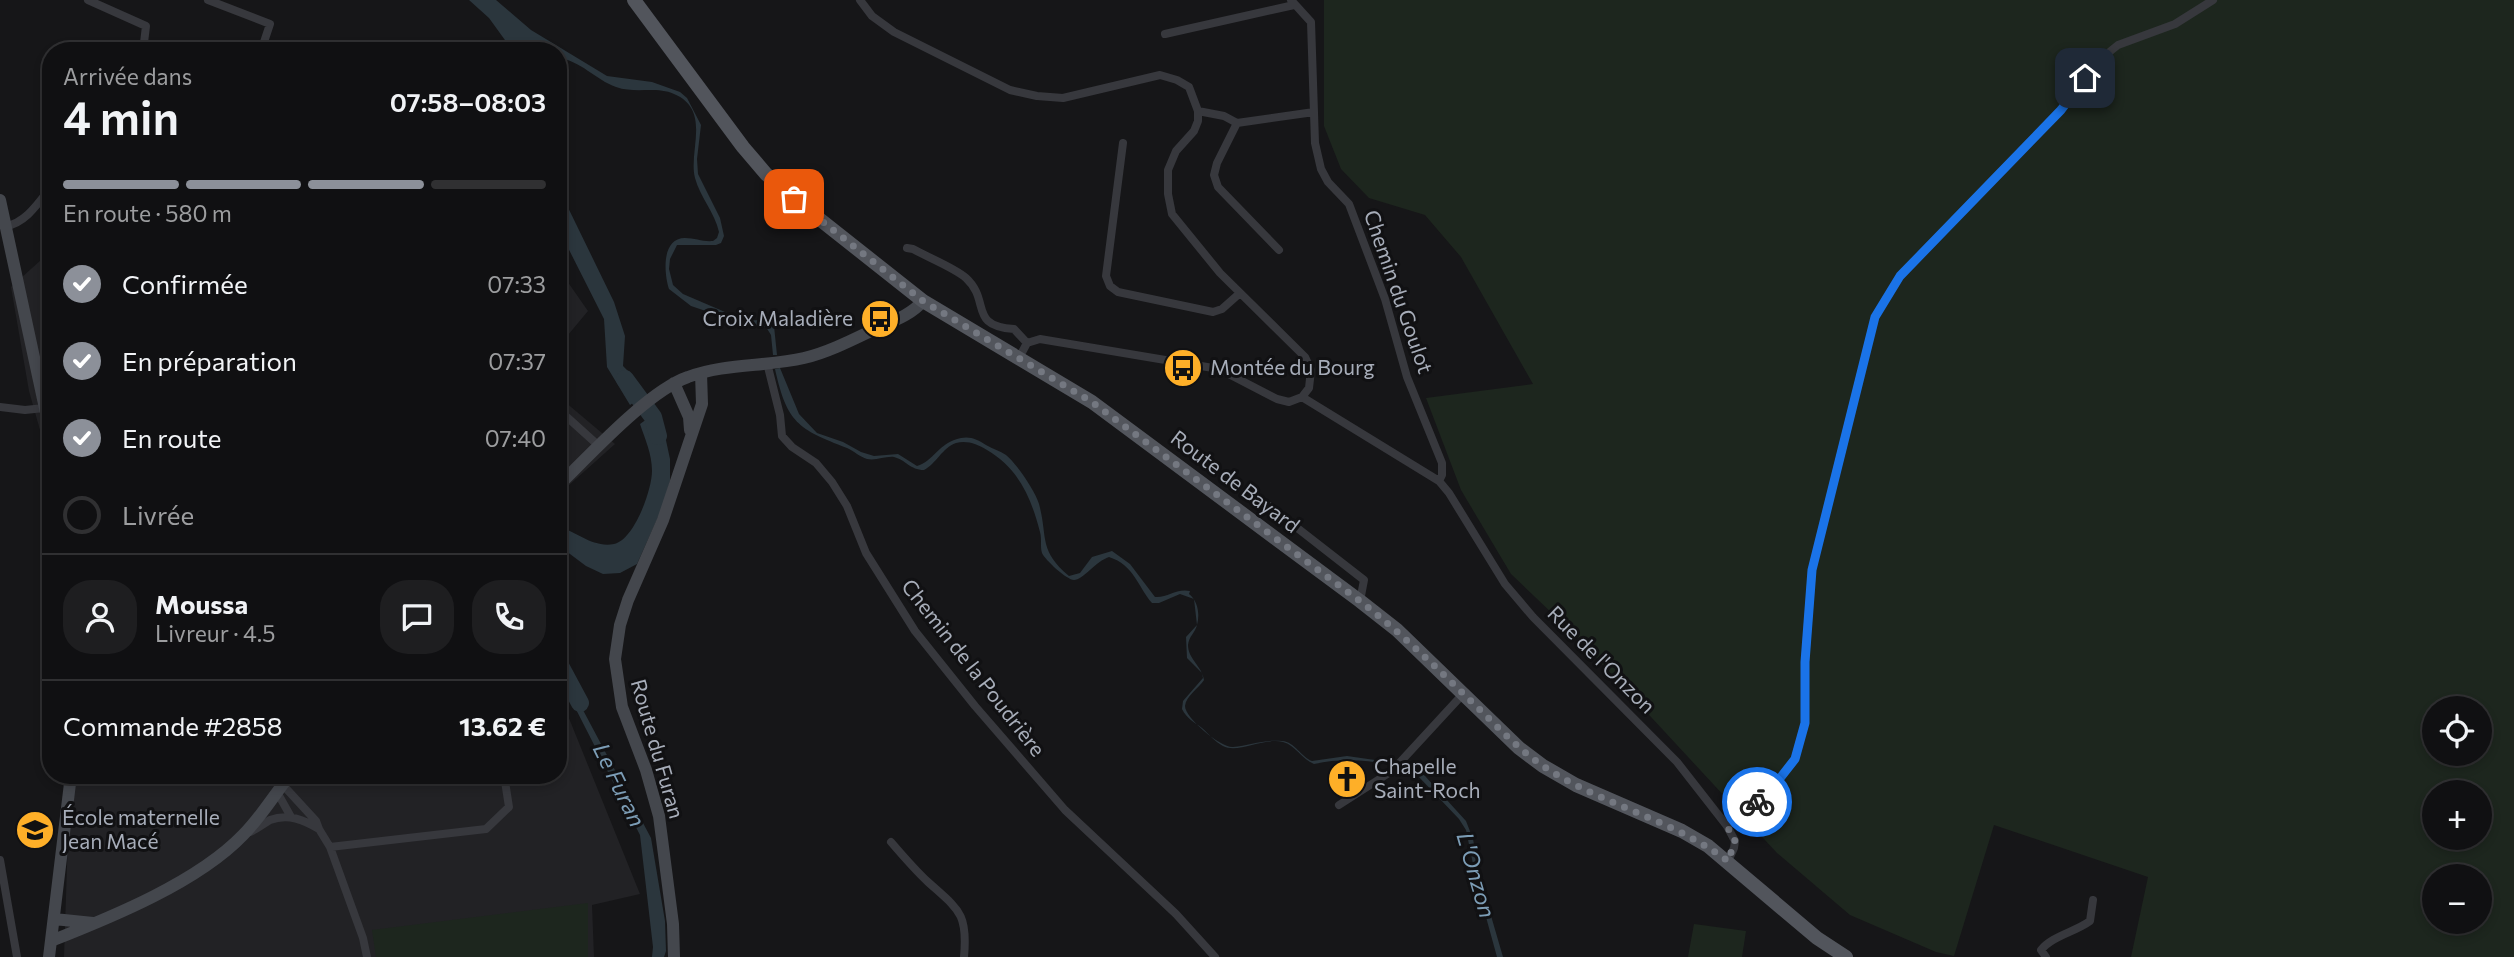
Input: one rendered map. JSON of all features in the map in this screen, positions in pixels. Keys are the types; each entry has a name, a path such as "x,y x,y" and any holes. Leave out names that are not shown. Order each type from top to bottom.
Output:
{"main road":[{"name":"Route de Bayard","path":"634,0 766,174 923,301 1092,402 1360,601 1397,630 1519,748 1543,766 1576,785 1682,831 1728,861 1817,938 1846,957"},
{"path":"0,200 42,398"},
{"path":"567,476 626,421 674,383 701,373 804,358 840,345 907,314 923,301"},
{"name":"Route du Furan","path":"674,957 673,924 659,816 646,770 622,707 615,659 620,625 628,600 663,520 702,404 701,373"},
{"name":"Route du Furan","path":"674,383 689,417 690,438"},
{"path":"567,469 598,446"},
{"path":"49,957 70,784"},
{"path":"51,941 96,923 213,862 244,834 283,784"},
{"path":"54,919 96,923"}],"street":[{"path":"88,0 146,26 144,42"},
{"path":"208,0 270,24 264,42"},
{"path":"860,0 872,16 894,32 1010,90 1063,98 1160,75 1189,87 1198,111 1194,131 1176,151 1168,170 1168,194 1172,214 1220,273 1305,357 1311,370 1310,388 1302,397 1289,402 1277,399 1219,369 1040,339 1027,343 1019,358"},
{"path":"1728,861 1735,841 1727,826 1770,791 1795,759 1805,723 1805,662 1812,570 1875,317 1900,276 2061,110 2097,62 2118,45 2175,24 2213,0"},
{"path":"1165,34 1292,3"},
{"name":"Chemin du Goulot","path":"1292,3 1311,22 1315,143 1321,169 1328,183 1349,204 1381,287 1407,377 1442,463 1442,475 1438,481"},
{"path":"1198,111 1224,116 1237,123 1314,111"},
{"path":"1237,123 1217,163 1214,175 1218,187 1279,250"},
{"path":"1123,143 1106,276 1110,286 1118,292 1213,312 1222,309 1240,293"},
{"path":"6,226 14,225 33,210 42,198"},
{"path":"907,248 966,278 976,293 986,320 999,328 1014,329 1027,343"},
{"name":"Chemin de la Poudrière","path":"767,363 780,415 782,436 792,447 817,463 832,482 847,506 866,553 915,631 975,706 1065,810 1176,914 1215,957"},
{"path":"1302,397 1438,481"},
{"path":"0,407 25,410 42,408"},
{"path":"567,417 598,446"},
{"name":"Rue de l'Onzon","path":"1438,481 1449,493 1505,584 1533,617 1676,762 1727,826"},
{"path":"1251,492 1364,580 1360,601"},
{"path":"1339,805 1392,771 1463,694"},
{"path":"283,784 316,821 330,848 363,938 366,957"},
{"path":"283,784 290,817"},
{"path":"330,848 486,829 509,807 505,784"},
{"path":"244,834 271,820 290,817 319,829"},
{"path":"891,842 913,868 950,900 960,914 965,926 964,957"},
{"path":"0,860 17,957"},
{"path":"2046,957 2041,950 2046,944 2078,930 2090,921 2093,900"}],"shaded area":[{"path":"1324,0 2514,0 2514,957 2131,957 2148,877 1994,825 1954,956 1936,952 1850,915 1777,853 1576,636 1511,574 1461,490 1426,398 1533,384 1461,257 1425,215 1369,198 1341,169 1324,126"},
{"path":"42,259 42,437 29,391 11,287"},
{"path":"567,281 588,311 567,336"},
{"path":"567,404 615,444 567,487"},
{"path":"567,713 640,894 592,905 594,957 64,957 70,784 567,784"},
{"path":"588,903 588,957 376,957 372,930"},
{"path":"1694,924 1746,931 1742,957 1688,957"}],"water":[{"path":"469,0 496,0 531,30 551,42 506,42 489,18"},
{"path":"567,52 607,76 652,82 680,92 687,98 701,125 698,174 720,218 724,236 721,243 716,245 677,245 670,259 669,269 673,285 683,294 746,321 759,320 774,326 777,355 773,355 771,335 766,327 747,325 691,306 669,289 666,258 672,244 685,238 713,241 719,232 695,178 695,120 686,101 667,92 616,87 567,60"},
{"path":"567,205 614,302 625,336 623,366 634,377 643,396 630,405 607,367 604,319 567,246"},
{"path":"780,368 799,414 817,433 861,452 874,456 898,454 917,466 928,461 953,440 968,438 1006,455 1034,492 1042,516 1048,550 1059,567 1069,576 1080,573 1092,557 1112,551 1130,564 1155,597 1185,590 1190,591 1193,599 1180,594 1159,603 1152,603 1130,571 1109,557 1078,579 1066,577 1042,553 1040,532 1027,495 1015,475 998,457 979,446 964,442 951,445 924,470 894,457 864,458 817,435 797,422 784,401 775,369"},
{"path":"654,414 661,417 670,459 670,481 663,506 637,564 620,573 603,574 586,566 567,552 567,530 592,542 606,545 621,540 635,524 645,501 652,471 640,424"},
{"path":"1194,600 1198,612 1197,625"},
{"path":"1197,625 1188,645 1190,654 1202,673 1187,658 1186,637"},
{"path":"1202,674 1204,680 1190,695 1185,706 1197,724 1188,718 1182,709 1183,701 1203,678"},
{"path":"567,680 651,838 665,921 664,957 652,957 640,835 567,692"},
{"path":"1210,736 1233,747 1276,741 1236,748 1223,746"},
{"path":"1276,741 1287,742 1312,761 1347,756 1396,763 1394,765 1344,760 1314,764 1291,746"},
{"name":"L'Onzon","path":"1400,763 1411,766 1425,776 1466,821 1503,957 1497,957 1466,830 1418,776 1396,767"}],"waterway":[{"name":"Le Furan","path":"625,379 653,417 658,436"},
{"name":"Le Furan","path":"567,679 580,703"}],"way so far":[{"path":"794,199 923,301 1092,402 1360,601 1397,630 1519,748 1543,766 1576,785 1682,831 1728,861 1735,841 1727,826 1757,802"}],"place":[{"name":"Croix Maladière","path":"880,319"},
{"name":"Montée du Bourg","path":"1183,368"},
{"name":"Chapelle Saint-Roch","path":"1347,779"},
{"name":"École maternelle Jean Macé","path":"35,830"}],"route":[{"path":"1757,802 1770,791 1795,759 1805,723 1805,662 1812,570 1875,317 1900,276 2061,110 2085,78"}]}
